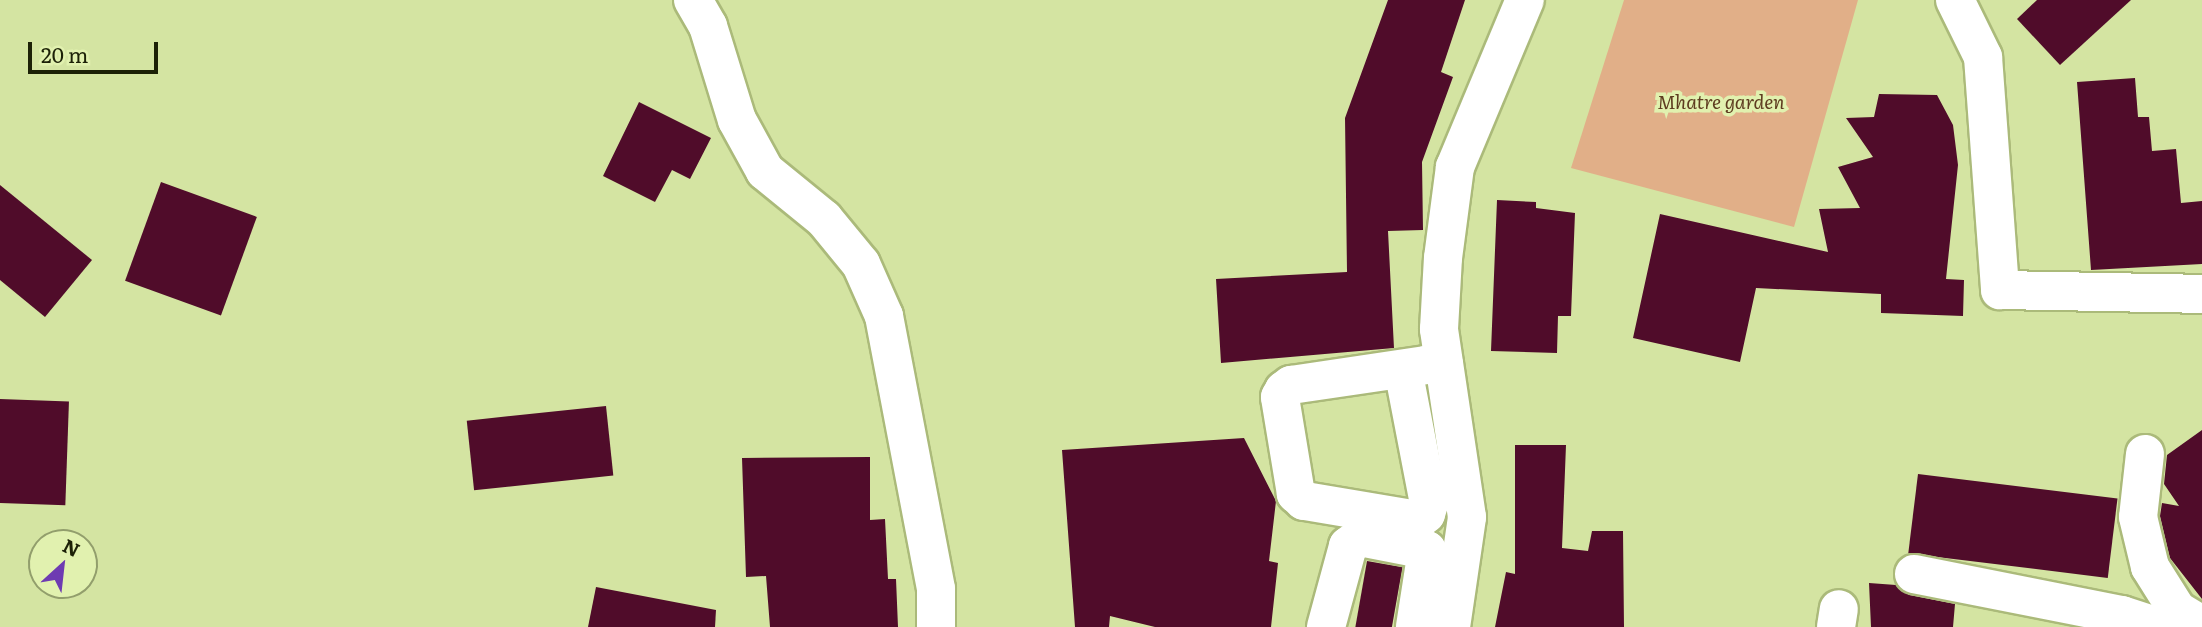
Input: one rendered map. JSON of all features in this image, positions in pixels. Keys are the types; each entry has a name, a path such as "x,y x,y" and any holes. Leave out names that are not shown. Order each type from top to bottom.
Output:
{"street":[{"path":"693,0 708,26 737,120 765,171 824,219 861,264 884,316 936,589 936,627"},
{"path":"1451,627 1467,517 1439,329 1442,270 1455,167 1525,0"},
{"path":"1955,0 1983,57 2000,290 2202,294"},
{"path":"1403,369 1429,504 1426,514 1418,520 1313,506 1296,494 1280,397 1284,390 1403,369 1444,364"},
{"path":"2145,454 2137,517 2150,567 2177,610 2202,625"},
{"path":"2127,490 2128,575 2150,624"},
{"path":"1326,627 1348,546 1360,537 1427,550 1415,627"},
{"path":"1914,575 2150,624"}],"green space":[{"name":"Mhatre garden","path":"1624,0 1858,0 1794,227 1571,168"}],"building":[{"path":"1388,0 1465,0 1441,72 1453,77 1422,162 1423,230 1388,231 1394,348 1221,363 1216,279 1347,272 1345,118"},
{"path":"2037,0 2131,0 2060,65 2017,19"},
{"path":"2135,78 2138,117 2149,117 2152,151 2176,149 2181,203 2202,201 2202,264 2091,270 2077,82"},
{"path":"1879,94 1937,95 1953,125 1958,165 1946,279 1964,280 1963,316 1881,313 1881,294 1756,288 1740,362 1633,338 1660,214 1828,252 1819,209 1860,208 1838,167 1873,157 1846,118 1874,117"},
{"path":"639,102 711,138 690,179 672,170 655,202 603,176"},
{"path":"161,182 257,217 221,316 125,281"},
{"path":"0,185 92,260 45,317 0,280"},
{"path":"1497,200 1536,202 1536,208 1575,213 1571,316 1558,316 1557,353 1491,351"},
{"path":"0,399 69,401 65,505 0,503"},
{"path":"606,406 613,476 474,490 467,421"},
{"path":"2202,430 2202,599 2170,558 2160,516 2162,503 2179,506 2164,484 2167,455"},
{"path":"1244,438 1276,501 1269,561 1278,563 1271,627 1155,627 1110,616 1109,627 1075,627 1062,450"},
{"path":"1515,445 1566,445 1562,548 1588,551 1592,531 1623,531 1624,627 1495,627 1506,572 1515,574"},
{"path":"870,457 870,520 885,519 888,579 896,579 898,627 770,627 766,576 746,577 742,458"},
{"path":"1918,474 2118,498 2108,578 1908,553"},
{"path":"1367,561 1402,567 1392,627 1355,627"},
{"path":"1869,583 1896,585 1909,595 1955,604 1953,627 1871,627"},
{"path":"596,587 716,610 715,627 588,627"}]}
